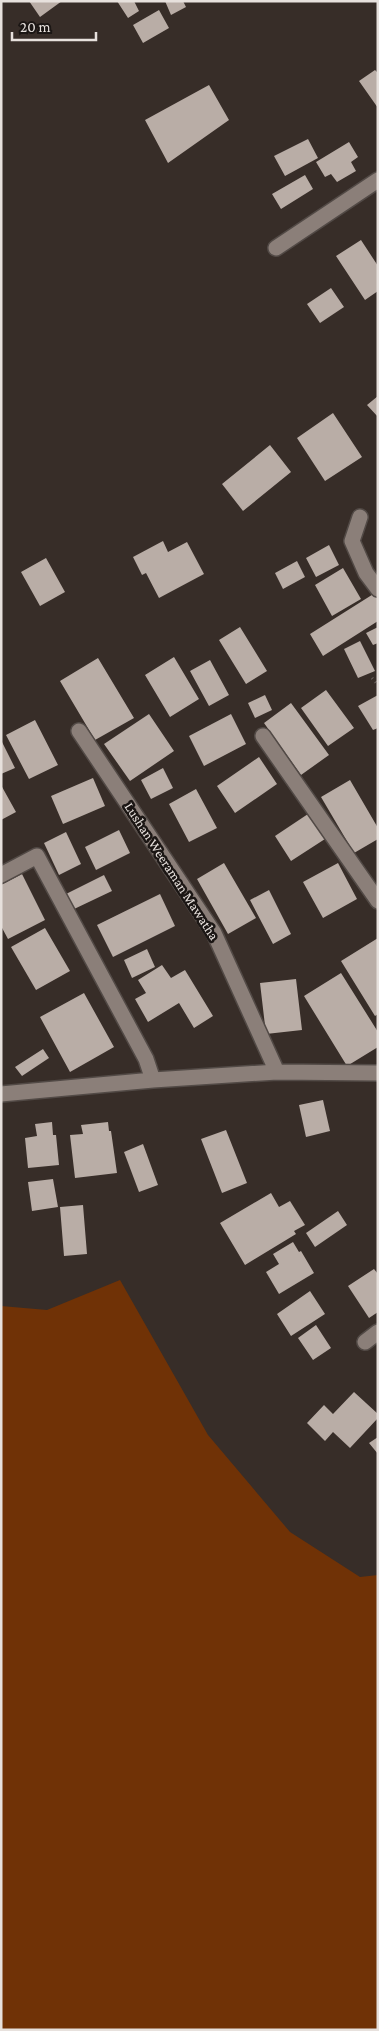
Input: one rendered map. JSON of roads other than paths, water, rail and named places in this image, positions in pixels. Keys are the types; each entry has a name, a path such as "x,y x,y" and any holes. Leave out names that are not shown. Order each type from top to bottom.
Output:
{"street":[{"path":"276,248 378,180"},
{"path":"360,517 352,541 366,573 378,589"},
{"name":"Lushan Weeraman Mawatha","path":"80,731 214,933 277,1072"},
{"path":"263,736 378,901"},
{"path":"1,875 37,856 146,1059 154,1080"},
{"path":"1,1094 154,1080 277,1072 378,1073"},
{"path":"365,1342 378,1332"}]}
